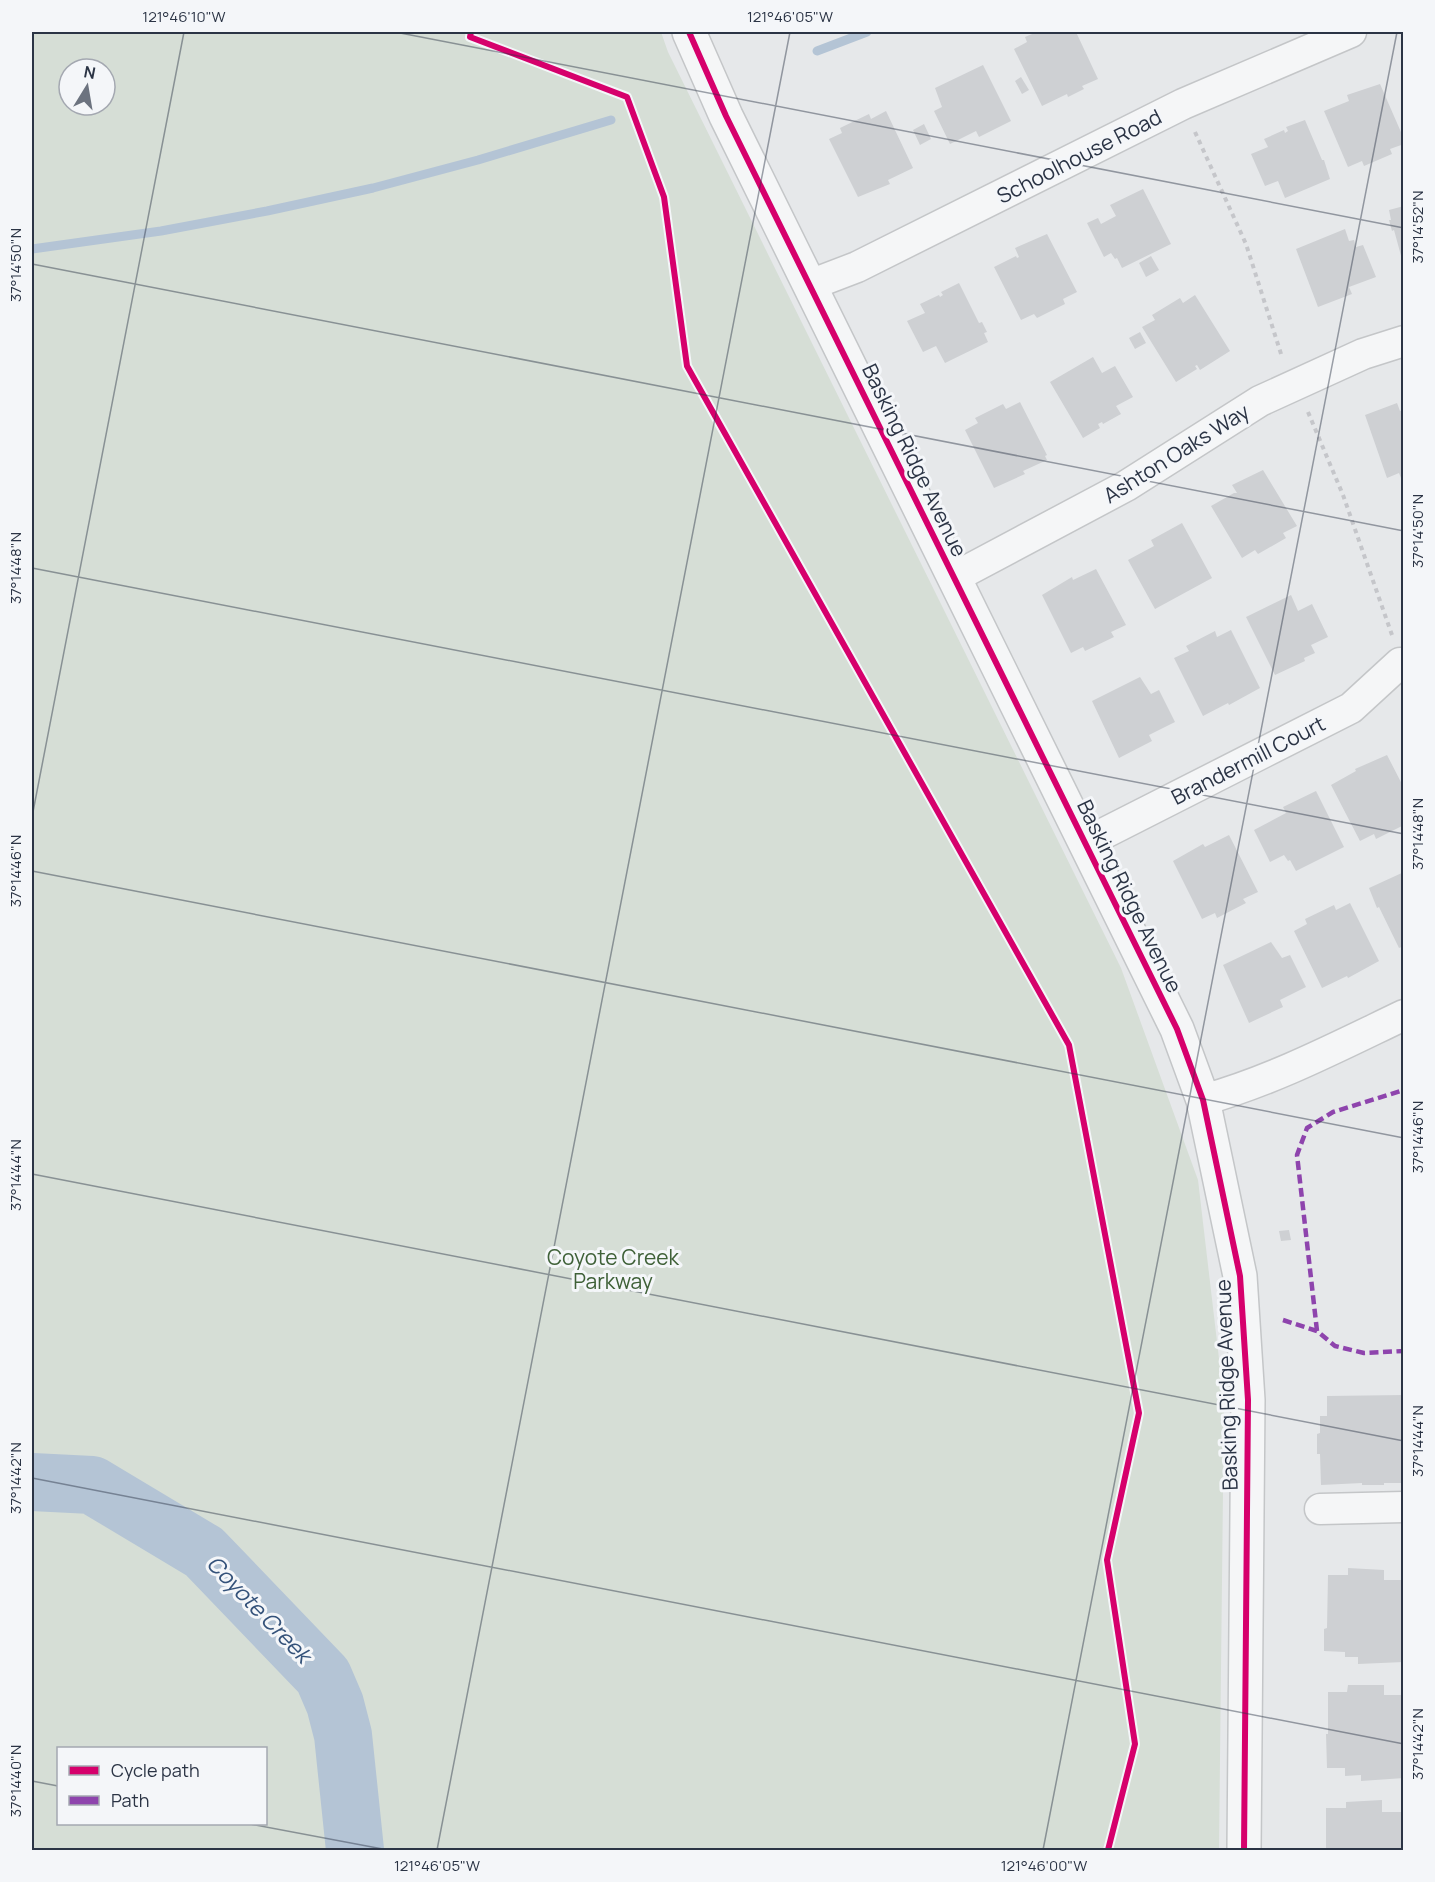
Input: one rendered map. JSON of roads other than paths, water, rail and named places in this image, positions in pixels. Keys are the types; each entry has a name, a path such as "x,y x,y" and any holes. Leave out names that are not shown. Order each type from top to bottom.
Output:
{"street":[{"name":"Basking Ridge Avenue","path":"689,32 726,116 1177,1029 1203,1100 1240,1276 1247,1388 1244,1851"},
{"name":"Schoolhouse Road","path":"810,285 857,267 1183,104 1351,32"},
{"name":"Ashton Oaks Way","path":"955,577 1126,486 1260,401 1363,354 1404,342"},
{"name":"Brandermill Court","path":"1085,843 1351,708 1400,663"},
{"path":"1203,1100 1244,1089 1282,1074 1404,1015"},
{"path":"1320,1509 1404,1507"}],"waterway":[{"path":"817,51 867,32"},
{"path":"32,249 161,231 373,188 478,160 611,120"},
{"name":"Coyote Creek","path":"32,1482 92,1485 204,1552 323,1676 335,1704 343,1735 355,1850"}],"park label":[{"name":"Coyote Creek Parkway","path":"613,1269"}]}
